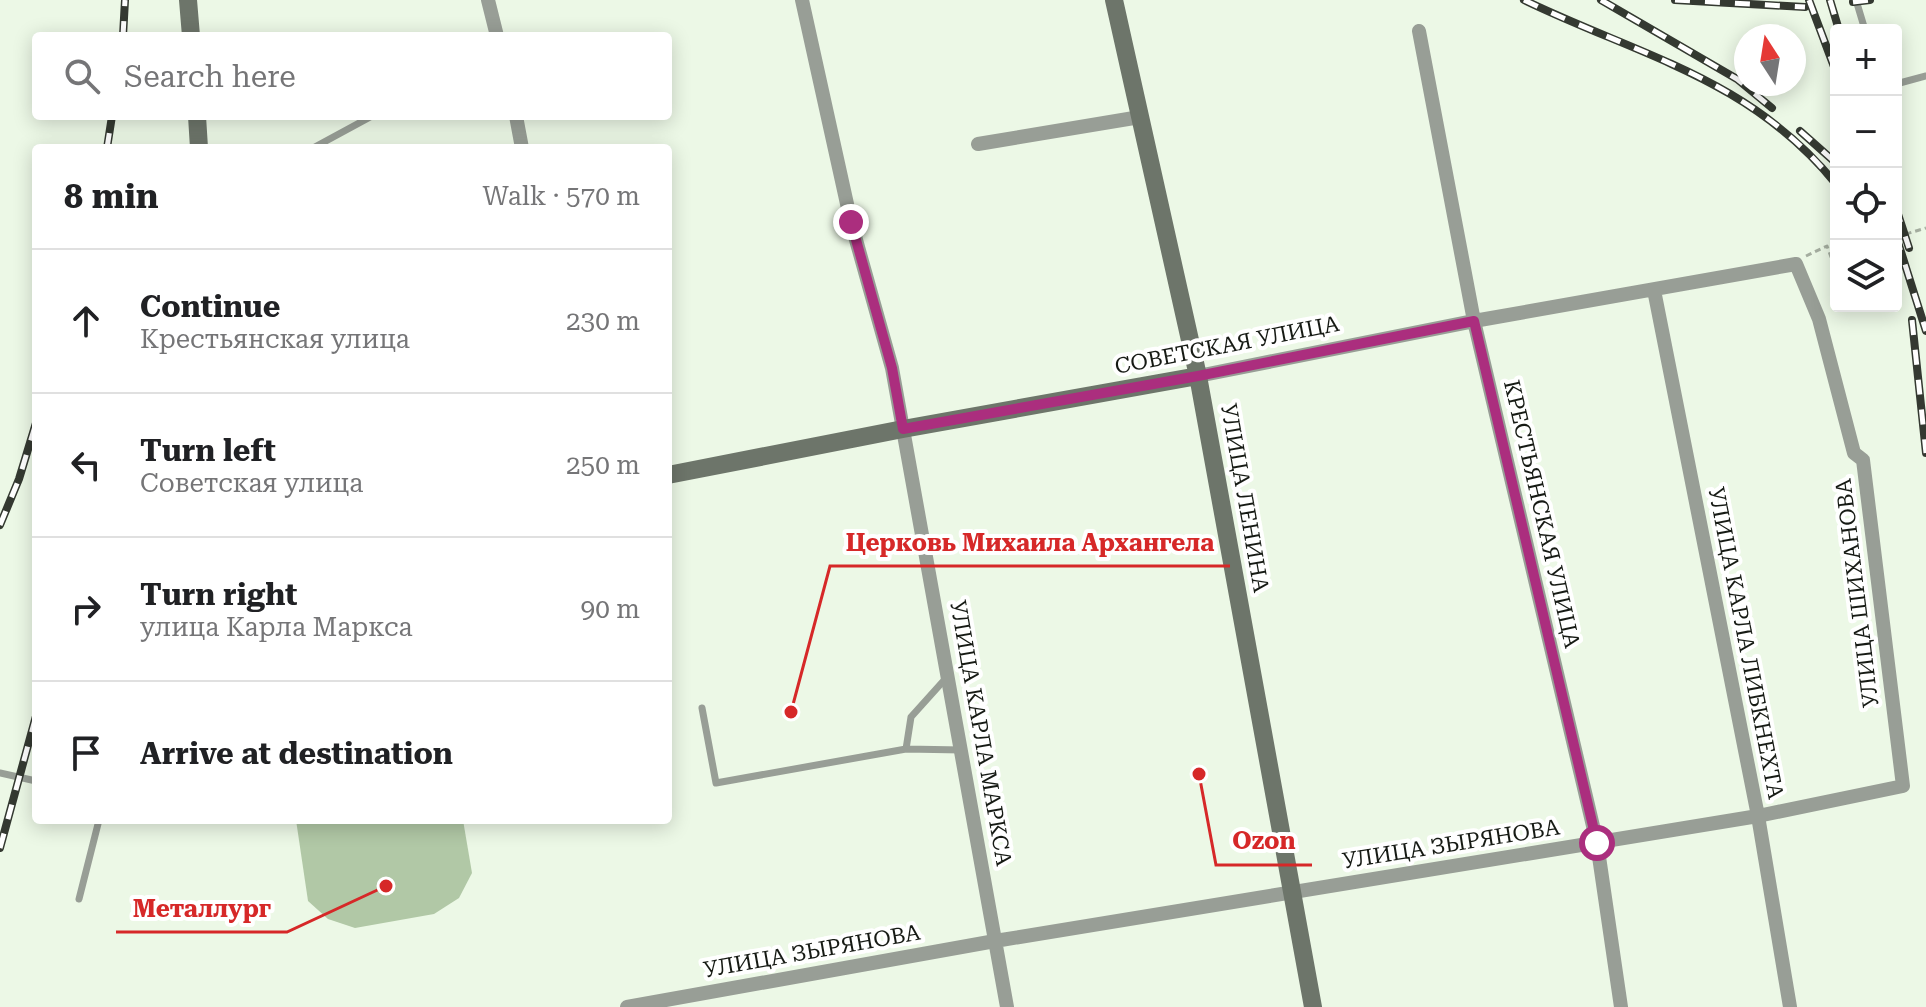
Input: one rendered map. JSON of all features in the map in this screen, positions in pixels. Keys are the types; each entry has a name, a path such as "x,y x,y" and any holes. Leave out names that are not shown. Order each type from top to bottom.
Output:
{"main road":[{"path":"188,0 191,32"},
{"name":"УЛИЦА ЛЕНИНА","path":"1114,0 1198,376 1313,1007"},
{"path":"197,120 199,144"},
{"name":"СОВЕТСКАЯ УЛИЦА","path":"672,474 1198,376"}],"street":[{"path":"488,0 496,32"},
{"name":"УЛИЦА КАРЛА МАРКСА","path":"802,0 851,222 892,368 1007,1007"},
{"name":"КРЕСТЬЯНСКАЯ УЛИЦА","path":"1419,31 1474,321 1597,843 1621,1007"},
{"path":"978,144 1140,117"},
{"path":"517,120 521,144"},
{"name":"СОВЕТСКАЯ УЛИЦА","path":"1198,376 1474,321 1796,264"},
{"name":"УЛИЦА ШИХАНОВА","path":"1796,264 1819,319 1854,453 1863,460 1903,786"},
{"name":"УЛИЦА КАРЛА ЛИБКНЕХТА","path":"1654,290 1758,816 1790,1007"},
{"name":"УЛИЦА ЗЫРЯНОВА","path":"627,1007 675,1003 995,941 1758,816 1903,786"}],"lane":[{"path":"1856,0 1863,24"},
{"path":"1902,82 1926,76"},
{"path":"320,144 365,120"},
{"path":"906,749 911,717 948,676"},
{"path":"702,708 716,783 906,749 962,750"},
{"path":"0,773 32,780"},
{"path":"79,899 98,824"}],"path":[{"path":"1902,235 1926,228"},
{"path":"1812,252 1827,246 1830,254"}],"green space":[{"path":"297,824 464,824 472,873 459,898 434,914 355,928 328,919 308,901"}],"railway":[{"path":"123,32 125,0"},
{"path":"1524,0 1691,73 1730,94 1767,118 1803,148 1830,177"},
{"path":"1601,0 1737,79 1772,108"},
{"path":"1675,0 1805,7"},
{"path":"1809,0 1830,56"},
{"path":"1830,0 1837,24"},
{"path":"1853,2 1870,0"},
{"path":"108,144 111,120"},
{"path":"1800,131 1830,158"},
{"path":"1902,226 1909,248"},
{"path":"1897,240 1926,331"},
{"path":"1912,320 1926,453"},
{"path":"0,525 32,436"},
{"path":"0,848 32,731"}],"place":[{"name":"Церковь Михаила Архангела","path":"791,712"},
{"name":"Ozon","path":"1199,774"},
{"name":"Металлург","path":"386,886"}],"route":[{"path":"851,222 892,368 903,429 1198,376 1474,321 1597,843"}]}
